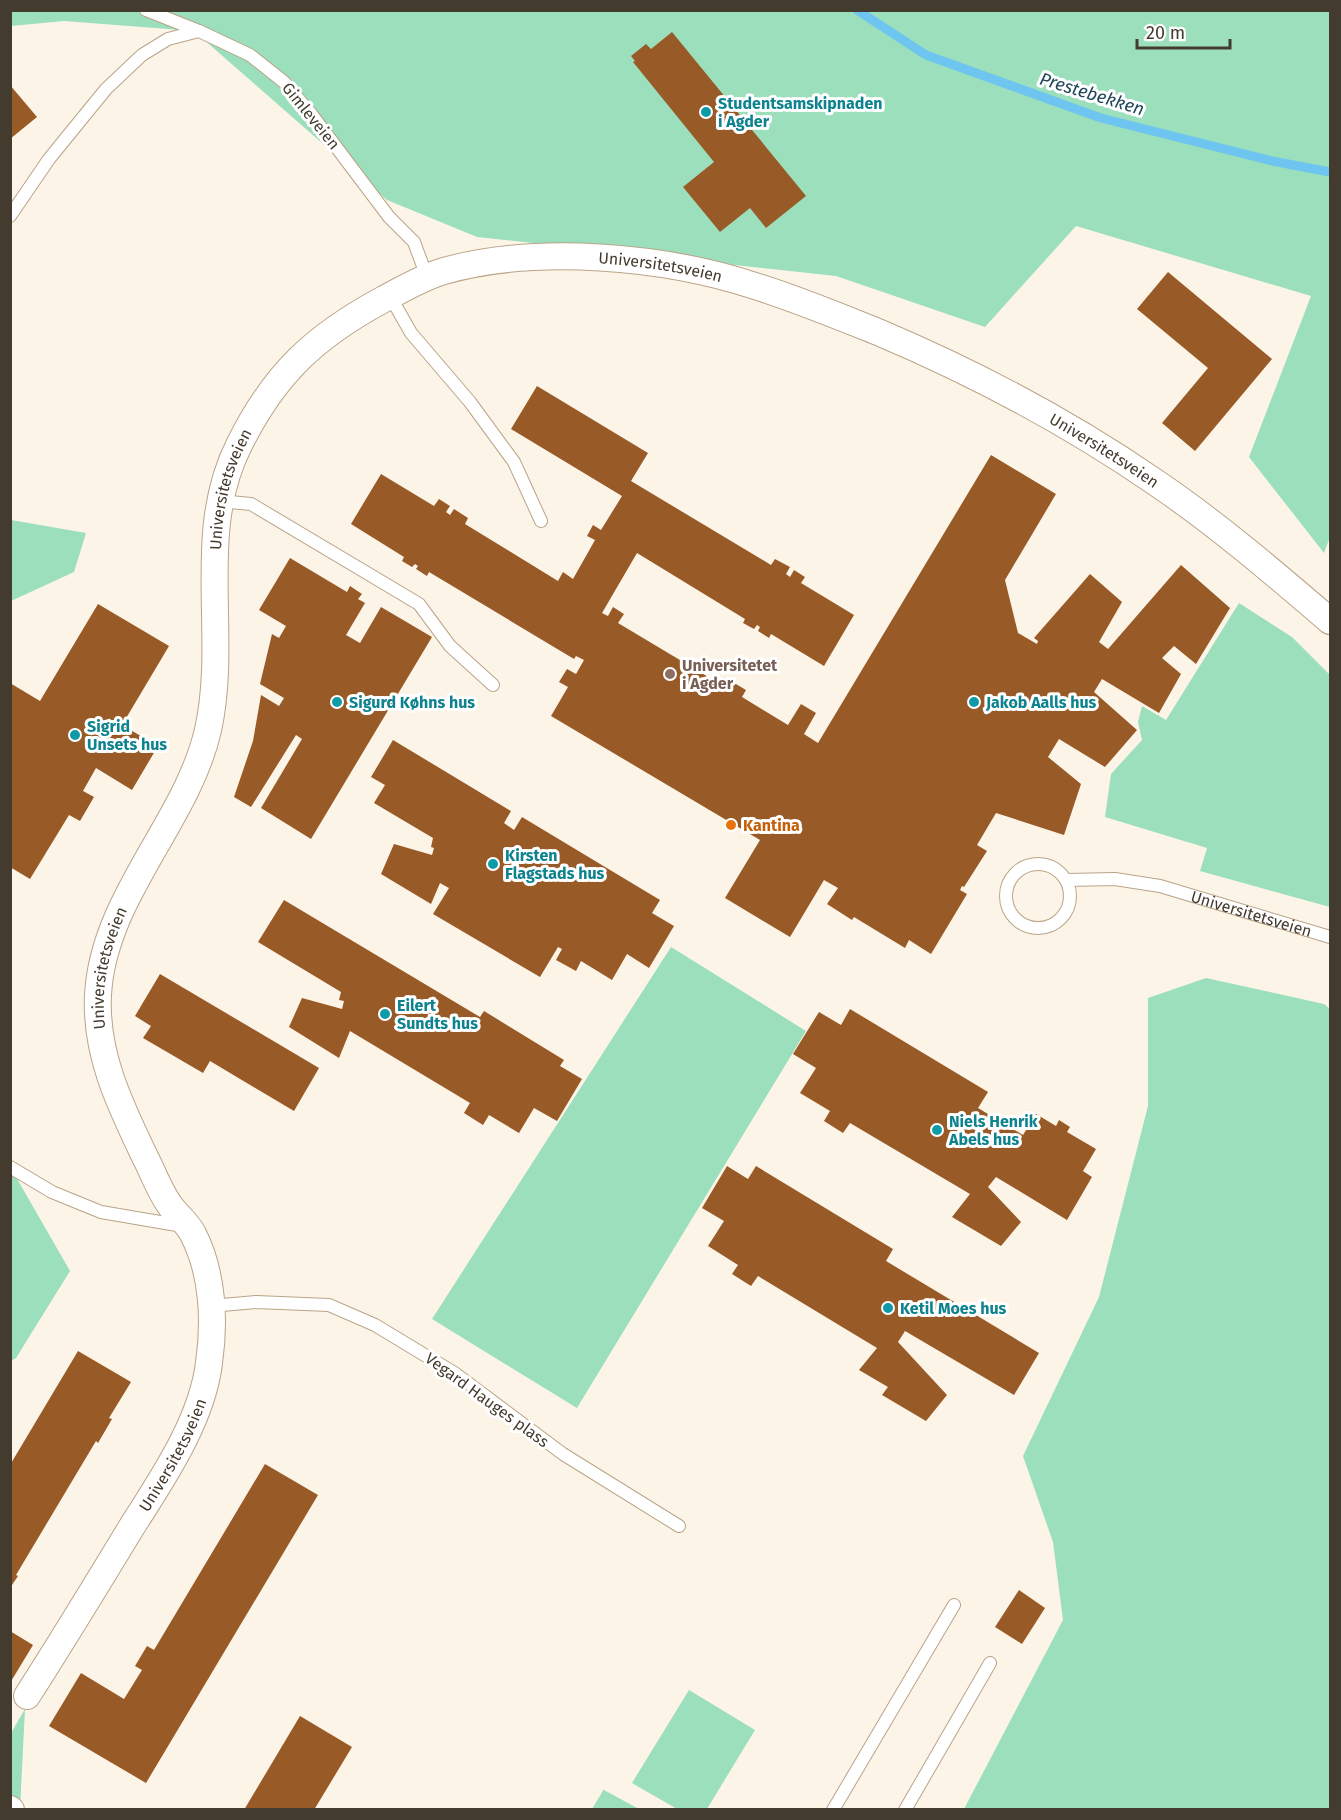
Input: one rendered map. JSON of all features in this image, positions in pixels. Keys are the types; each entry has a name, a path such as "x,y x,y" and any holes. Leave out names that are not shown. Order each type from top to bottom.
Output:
{"street":[{"name":"Universitetsveien","path":"27,1696 165,1474 196,1414 209,1370 211,1306 209,1285 198,1246 190,1228 170,1205 118,1101 101,1041 98,989 103,957 113,927 196,770 207,732 214,681 214,538 219,501 227,471 238,445 264,400 288,369 316,342 347,319 427,277 449,269 508,259 567,257 626,260 717,275 753,285 842,318 907,344 995,386 1115,455 1233,538 1330,621"}],"lane":[{"name":"Gimleveien","path":"146,10 250,55 284,82 312,115 389,217 414,242 427,277"},
{"path":"10,216 50,159 106,89 142,55 168,39 199,31"},
{"path":"390,296 411,333 470,402 514,462 541,521"},
{"path":"219,501 251,504 419,604 450,646 494,685"},
{"path":"1040,863 1050,866 1066,880 1070,896 1069,905 1065,914 1050,926 1030,927 1020,923 1008,906 1006,896 1008,886 1012,876 1020,869 1040,863"},
{"name":"Universitetsveien","path":"1066,880 1115,879 1160,886 1330,937"},
{"path":"10,1167 52,1192 101,1212 190,1228"},
{"name":"Vegard Hauges plass","path":"211,1306 256,1302 329,1305 375,1324 456,1374 563,1454 679,1526"},
{"path":"833,1809 954,1605"},
{"path":"905,1809 990,1663"}],"green space":[{"path":"11,10 1330,11 1330,537 1324,553 1249,457 1311,296 1076,226 985,327 836,276 477,237 387,200 194,31 64,21 11,26"},
{"path":"11,520 86,533 74,572 11,601"},
{"path":"1239,603 1292,637 1330,675 1330,907 1200,871 1207,848 1105,817 1111,774 1142,740 1138,722 1142,706 1166,720"},
{"path":"671,947 806,1031 577,1408 432,1319"},
{"path":"1206,978 1324,1004 1330,1009 1330,1809 964,1809 1063,1620 1053,1542 1023,1456 1099,1297 1148,1106 1148,998"},
{"path":"10,1174 16,1177 70,1271 16,1358 11,1361"},
{"path":"689,1690 755,1730 707,1809 677,1809 632,1783"},
{"path":"25,1709 20,1809 11,1810 11,1733"},
{"path":"604,1790 639,1809 592,1809"}],"building":[{"name":"Studentsamskipnaden i Agder","path":"672,32 806,196 766,228 750,208 720,232 683,187 714,162 633,62 635,61 631,56 646,44 651,49"},
{"path":"10,85 37,117 10,139"},
{"path":"1168,272 1272,359 1195,451 1162,423 1208,368 1137,309"},
{"path":"537,386 648,453 631,481 771,565 775,559 790,567 786,574 790,577 794,570 805,577 801,583 854,615 824,666 771,634 769,638 758,631 760,627 757,625 754,629 743,623 745,619 637,553 602,613 608,616 613,607 624,614 618,623 720,684 724,677 746,690 742,697 788,725 801,704 816,713 804,734 818,743 991,455 1056,494 1005,580 1018,633 1037,644 1038,641 1034,638 1090,574 1122,602 1099,642 1108,649 1181,565 1230,608 1196,664 1174,646 1162,658 1181,674 1159,713 1102,679 1094,692 1137,730 1105,767 1059,739 1048,757 1081,784 1064,835 996,813 977,845 987,851 964,887 962,886 960,890 967,894 931,954 909,940 905,948 854,917 852,920 827,904 838,888 824,880 790,937 725,898 760,840 551,716 568,687 559,682 567,669 576,674 584,660 576,656 574,659 429,572 427,576 416,569 418,566 415,564 412,567 402,561 404,557 351,524 381,474 434,506 439,499 450,506 446,512 450,515 454,509 468,518 465,524 558,581 563,572 573,579 595,540 587,536 593,525 601,530 622,496 511,429"},
{"name":"Sigurd Køhns hus","path":"290,558 347,592 350,586 362,594 358,599 365,603 346,635 360,643 381,607 432,637 311,839 261,808 302,739 296,735 251,807 234,797 253,741 261,695 279,706 284,698 260,684 272,634 279,638 286,626 259,610"},
{"name":"Sigrid Unsets hus","path":"98,604 169,646 122,725 158,746 132,790 96,768 83,791 94,797 80,821 69,815 30,879 10,867 10,683 40,701"},
{"name":"Kirsten Flagstads hus","path":"393,740 511,811 504,823 514,830 522,817 660,900 652,913 674,926 649,968 627,954 612,980 581,961 576,971 556,960 562,949 558,947 540,977 433,914 449,888 440,883 431,904 381,874 394,844 432,855 434,848 431,847 433,838 374,803 385,785 371,777"},
{"name":"Eilert Sundts hus","path":"284,900 480,1017 484,1011 564,1060 560,1066 582,1079 557,1121 534,1108 519,1133 489,1115 483,1125 464,1113 470,1103 350,1031 339,1058 289,1027 302,998 342,1009 344,1001 339,1000 341,992 258,942"},
{"path":"160,974 319,1068 294,1111 210,1061 203,1073 143,1038 151,1026 135,1016"},
{"name":"Niels Henrik Abels hus","path":"850,1009 988,1092 978,1108 1023,1135 1036,1114 1056,1126 1059,1120 1070,1127 1067,1132 1096,1149 1083,1171 1092,1177 1067,1220 996,1177 988,1187 1021,1222 1001,1246 952,1217 970,1194 850,1123 843,1133 824,1121 830,1111 800,1093 816,1068 793,1054 819,1012 841,1025"},
{"name":"Ketil Moes hus","path":"727,1166 748,1179 756,1166 893,1249 886,1261 1039,1353 1014,1395 905,1331 898,1342 947,1395 926,1421 882,1395 888,1387 859,1370 877,1348 758,1276 751,1286 732,1274 738,1265 708,1246 724,1221 702,1208"},
{"path":"78,1351 131,1382 109,1418 112,1419 98,1443 96,1441 10,1588 10,1465"},
{"path":"265,1464 318,1495 146,1783 49,1726 81,1673 124,1699 142,1670 135,1666 147,1646 154,1650"},
{"path":"1019,1590 1045,1608 1022,1644 995,1627"},
{"path":"10,1631 33,1645 10,1683"},
{"path":"300,1716 352,1747 314,1810 244,1810"}],"waterway":[{"name":"Prestebekken","path":"857,10 926,55 1101,118 1272,161 1330,172"}],"place":[{"name":"Studentsamskipnaden i Agder","path":"706,112"},
{"name":"Universitetet i Agder","path":"670,674"},
{"name":"Sigurd Køhns hus","path":"337,702"},
{"name":"Jakob Aalls hus","path":"974,702"},
{"name":"Sigrid Unsets hus","path":"75,735"},
{"name":"Kantina","path":"731,825"},
{"name":"Kirsten Flagstads hus","path":"493,864"},
{"name":"Eilert Sundts hus","path":"385,1014"},
{"name":"Niels Henrik Abels hus","path":"937,1130"},
{"name":"Ketil Moes hus","path":"888,1308"}]}
